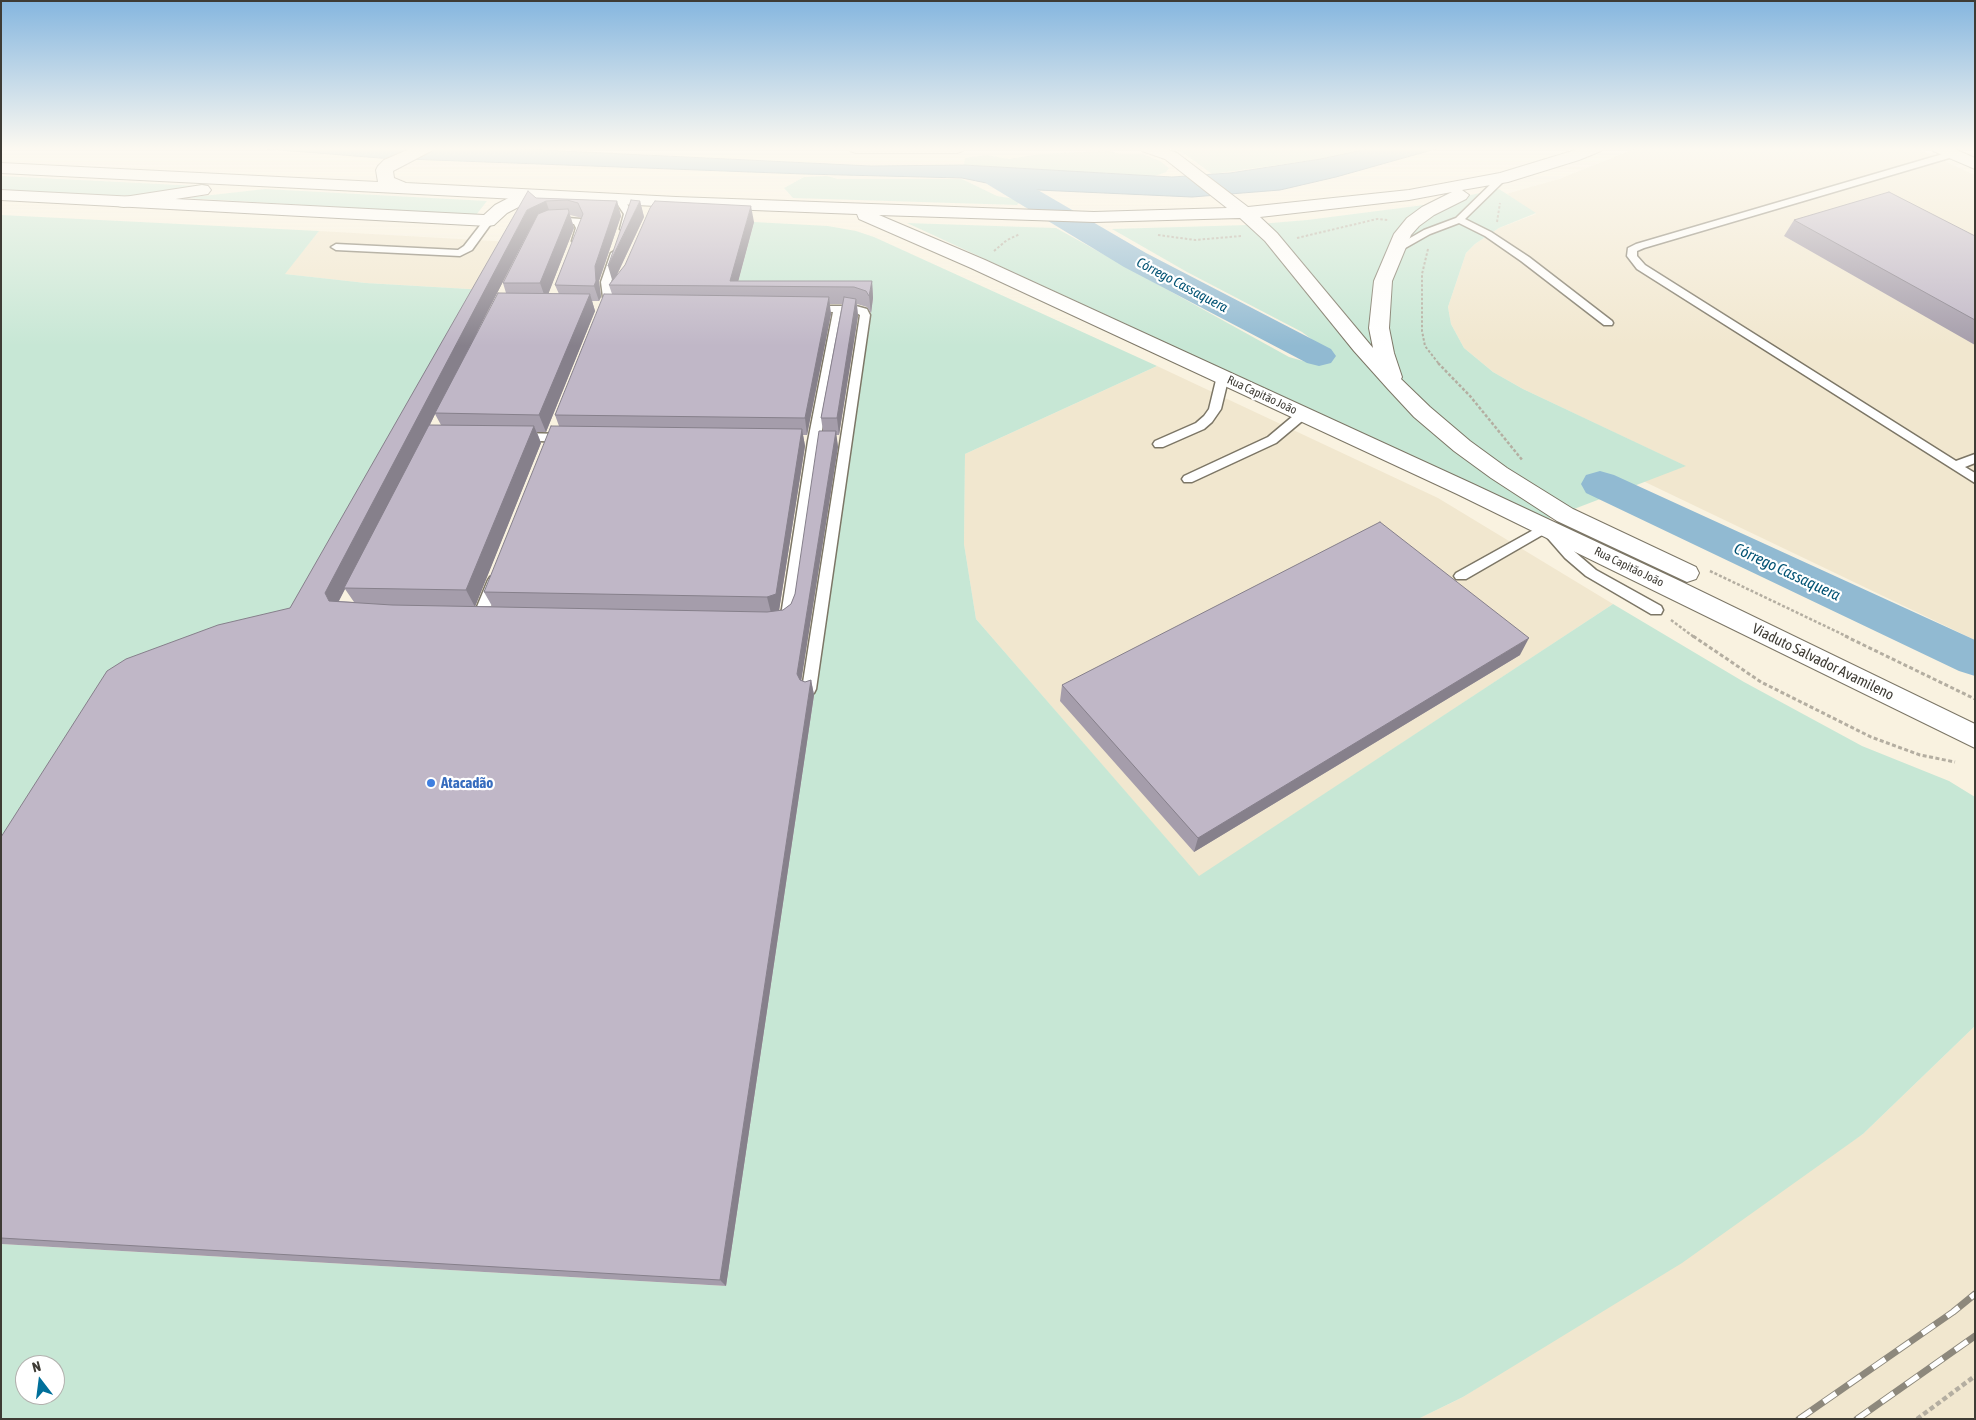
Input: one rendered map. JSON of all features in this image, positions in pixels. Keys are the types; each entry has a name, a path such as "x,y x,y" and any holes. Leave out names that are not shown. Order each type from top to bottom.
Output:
{"main road":[{"path":"359,214 488,221 495,214"},
{"name":"Rua Capitão João","path":"862,214 978,264 1223,376 1546,527 1688,576"},
{"path":"1015,214 1094,217 1197,214"},
{"name":"Rua Capitão João","path":"1246,214 1280,246 1361,347 1395,385 1422,412 1462,446 1532,495 1565,515 1688,576"},
{"path":"1395,385 1384,353 1379,328 1383,281 1396,249 1409,226 1423,214"},
{"name":"Viaduto Salvador Avamileno","path":"1688,576 1975,716"},
{"name":"Viaduto Salvador Avamileno","path":"1688,576 1975,737"}],"lane":[{"path":"608,297 606,282 628,214"},
{"path":"1396,249 1427,232 1459,220 1465,214"},
{"path":"1742,214 1640,246 1632,250 1632,256 1641,266 1975,479"},
{"path":"542,224 560,219 578,221 581,228 571,254"},
{"path":"1459,220 1484,232 1525,259 1608,324"},
{"path":"336,247 460,253 468,248 488,221"},
{"path":"612,308 603,308 608,297 618,286"},
{"path":"801,309 856,309 863,311 865,315 810,689"},
{"path":"762,620 781,619 787,614 789,609 814,441 839,309"},
{"path":"1159,444 1200,426 1208,419 1214,409 1223,376"},
{"path":"1188,479 1272,440 1302,414"},
{"path":"509,437 582,438"},
{"path":"797,441 846,441"},
{"path":"1955,466 1975,458"},
{"path":"1461,576 1546,527 1570,555 1591,573 1656,610"},
{"path":"498,614 476,614 499,570"}],"path":[{"path":"1484,232 1496,226 1498,214"},
{"path":"978,264 1007,240 1024,232"},
{"path":"1431,242 1422,274 1422,331 1425,346 1434,359 1470,396 1527,465"},
{"path":"1688,576 1975,698"},
{"path":"1656,610 1703,644 1753,676 1806,705 1871,737 1920,755 1955,762"},
{"path":"1917,1419 1975,1376"}],"shaded area":[{"path":"1535,214 1975,214 1975,640 1643,481 1685,466 1523,389 1493,372 1464,348 1451,324 1448,307 1466,253 1475,244 1499,228"},
{"path":"319,231 513,242 486,290 366,283 284,274"},
{"path":"1157,366 1438,498 1613,604 1199,877 976,619 964,544 965,454"},
{"path":"1975,1026 1975,1419 1418,1419 1463,1397 1863,1134"}],"green space":[{"path":"1352,214 1533,214 1499,228 1475,244 1466,253 1448,307 1451,324 1464,348 1493,372 1523,389 1686,466 1548,519 907,223 1056,228 1289,357 1310,363 1326,350 1302,332 1187,272 1112,229 1247,225"},
{"path":"1,215 319,231 285,274 366,283 486,290 301,623 1,881"},
{"path":"754,222 828,226 856,231 874,237 1157,366 965,454 964,544 976,619 1199,876 1613,604 1744,682 1862,746 1949,781 1975,797 1975,1026 1863,1134 1682,1263 1463,1397 1418,1419 1,1419 1,1244 726,1286 873,298 734,297"}],"building":[{"name":"Atacadão","path":"515,214 525,214 325,593 329,601 392,605 767,612 783,610 791,604 795,594 819,431 836,431 797,674 800,680 805,682 811,680 720,1280 1,1238 1,837 107,671 126,659 218,625 290,608"},
{"path":"538,214 568,214 540,283 503,283"},
{"name":"Atacadão","path":"583,214 613,214 595,266 596,281 594,286 555,285"},
{"path":"626,214 633,214 608,266"},
{"path":"647,214 749,214 730,281 872,281 869,296 866,291 854,287 609,285 625,265"},
{"path":"1813,214 1933,214 1975,236 1975,320 1794,220"},
{"path":"498,293 590,294 539,415 435,413"},
{"path":"604,294 829,297 805,418 555,415"},
{"path":"844,297 856,299 837,418 821,418"},
{"path":"429,425 534,426 466,590 344,588"},
{"path":"551,426 802,429 776,594 767,597 484,592"},
{"path":"1380,522 1529,638 1198,838 1062,685"}],"waterway":[{"name":"Córrego Cassaquera","path":"1058,214 1135,260 1319,356"},
{"name":"Córrego Cassaquera","path":"1600,484 1975,659"}],"railway":[{"path":"1799,1419 1953,1312 1975,1294"},
{"path":"1857,1419 1975,1336"}],"place":[{"name":"Atacadão","path":"431,783"}]}
